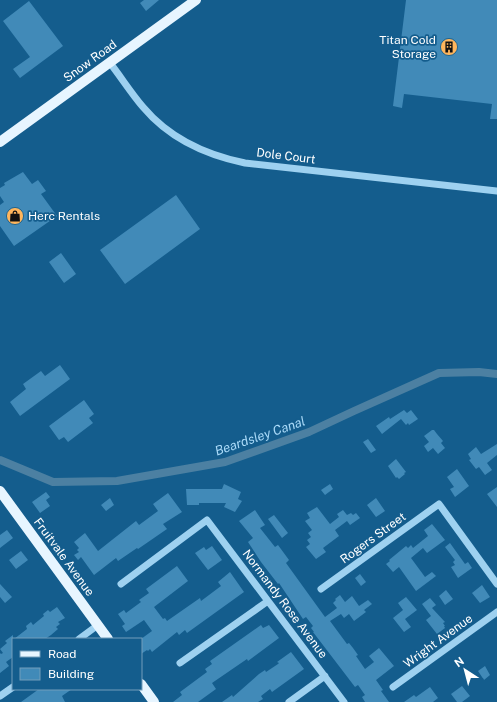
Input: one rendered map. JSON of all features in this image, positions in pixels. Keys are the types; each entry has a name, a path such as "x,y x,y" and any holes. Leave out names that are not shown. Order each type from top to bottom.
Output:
{"main road":[{"name":"Snow Road","path":"0,142 196,0"},
{"name":"Fruitvale Avenue","path":"0,491 107,638"},
{"path":"142,685 154,702"}],"street":[{"name":"Dole Court","path":"110,63 144,108 156,120 182,140 213,154 245,162 497,192"},
{"name":"Rogers Street","path":"321,589 439,504 497,584"},
{"name":"Normandy Rose Avenue","path":"122,584 207,520 344,702"},
{"path":"180,664 268,601"},
{"name":"Wright Avenue","path":"393,687 497,612"},
{"path":"80,638 98,625"},
{"path":"290,702 325,676"},
{"path":"0,696 12,688"}],"building":[{"path":"144,0 159,0 146,11 140,3"},
{"name":"Titan Cold Storage","path":"406,0 497,0 497,119 490,119 492,104 404,94 402,108 393,106"},
{"path":"29,1 63,46 20,78 13,69 30,57 3,21"},
{"path":"23,172 32,184 38,180 46,191 41,194 57,216 14,246 0,226 0,205 4,202 0,196 0,188 5,185 4,183"},
{"path":"176,195 200,229 125,284 100,250"},
{"path":"61,253 76,274 64,283 49,262"},
{"path":"60,365 70,379 20,416 10,402 26,389 23,384 41,371 45,376"},
{"path":"84,400 94,414 89,418 93,423 68,442 64,437 59,440 49,426"},
{"path":"404,410 407,413 411,410 418,419 409,425 408,423 406,425 401,419 382,434 376,426 389,417 390,419"},
{"path":"434,430 443,441 441,443 445,448 438,454 433,448 428,452 424,446 429,442 424,436"},
{"path":"368,439 376,450 371,453 363,442"},
{"path":"497,444 497,455 487,463 492,470 485,475 479,467 476,469 469,460 471,459 468,454 476,447 481,454"},
{"path":"396,459 406,472 399,479 397,477 396,478 388,466"},
{"path":"457,469 469,486 455,497 450,489 454,487 447,477"},
{"path":"224,484 241,492 238,499 242,501 235,512 224,507 226,503 199,503 199,505 187,505 186,489 222,489"},
{"path":"330,484 333,489 325,495 321,490"},
{"path":"497,487 497,507 487,494"},
{"path":"46,492 50,497 46,500 50,506 40,513 32,502"},
{"path":"168,493 182,512 163,524 167,529 138,549 137,548 118,561 116,558 94,575 81,557 78,560 74,555 79,552 77,550 79,548 74,542 85,533 98,551 136,521 139,525 158,511 153,504"},
{"path":"110,498 114,505 106,511 101,505"},
{"path":"376,498 385,511 376,517 367,505"},
{"path":"317,507 330,524 339,517 337,514 343,510 347,515 351,513 353,515 356,513 360,518 350,525 347,521 335,530 339,536 323,548 326,552 316,559 306,547 310,544 307,540 311,537 308,533 312,530 305,521 310,518 307,513"},
{"path":"255,510 265,525 260,528 275,547 278,545 289,560 286,563 325,617 337,608 333,603 340,595 345,602 352,596 359,606 368,600 372,604 364,610 366,612 354,621 349,614 344,618 341,614 330,621 347,644 349,643 353,648 358,655 356,656 365,669 374,662 369,656 379,648 394,666 376,680 383,690 381,691 389,702 365,702 362,697 365,695 358,685 355,687 313,632 311,628 313,626 306,617 303,619 279,583 278,584 261,562 248,542 253,538 239,521"},
{"path":"274,515 288,533 282,538 268,519"},
{"path":"432,524 445,540 427,553 423,548 411,558 425,577 432,572 436,576 416,591 399,567 393,572 386,564 406,546 408,548 411,545 413,548 428,536 424,530"},
{"path":"7,530 13,538 0,548 0,535"},
{"path":"450,543 465,564 468,562 472,568 458,578 451,567 455,565 453,562 455,560 445,547"},
{"path":"212,546 222,560 208,570 195,553 204,547 206,550"},
{"path":"21,551 28,560 16,569 9,560"},
{"path":"177,566 188,581 154,607 163,619 165,618 167,621 200,598 201,601 221,586 218,582 230,572 244,592 187,633 185,630 179,635 177,632 152,652 150,649 142,653 142,638 152,631 144,620 126,632 122,626 125,624 118,614 124,610 126,613 141,602 139,600 149,593 146,589"},
{"path":"360,574 366,582 361,586 355,578"},
{"path":"0,584 12,597 5,603 0,597"},
{"path":"482,585 490,597 480,603 472,593"},
{"path":"446,590 453,599 445,605 439,596"},
{"path":"406,597 417,610 405,619 411,627 404,632 393,618 403,610 398,603"},
{"path":"430,598 436,605 432,608 445,622 443,623 445,628 437,634 426,620 431,616 422,604"},
{"path":"57,607 65,618 58,622 60,624 56,627 58,629 51,635 46,638 15,638 27,629 26,626 31,622 33,625 44,616 43,614 48,610 50,612"},
{"path":"261,625 263,628 269,625 279,638 248,661 247,659 212,683 216,689 198,702 173,702 182,695 180,692 207,672 205,669 212,664 210,661"},
{"path":"13,635 12,658 6,662 9,666 0,673 0,653 3,653 0,649 7,643 5,641"},
{"path":"291,652 304,669 272,692 270,689 261,696 263,699 258,702 222,702 232,695 233,697 259,674 265,670 266,672 278,664 279,663 277,662"},
{"path":"485,666 490,675 484,680 478,671"},
{"path":"462,686 470,696 462,702 457,702 451,694"},
{"path":"430,687 438,698 433,702 404,702 414,695 416,697"},
{"path":"38,690 71,690 62,696 65,702 21,702"}],"waterway":[{"name":"Beardsley Canal","path":"0,460 53,482 117,481 225,462 309,432 439,373 479,372 497,374"}],"place":[{"name":"Titan Cold Storage","path":"449,47"},
{"name":"Herc Rentals","path":"15,216"}]}
